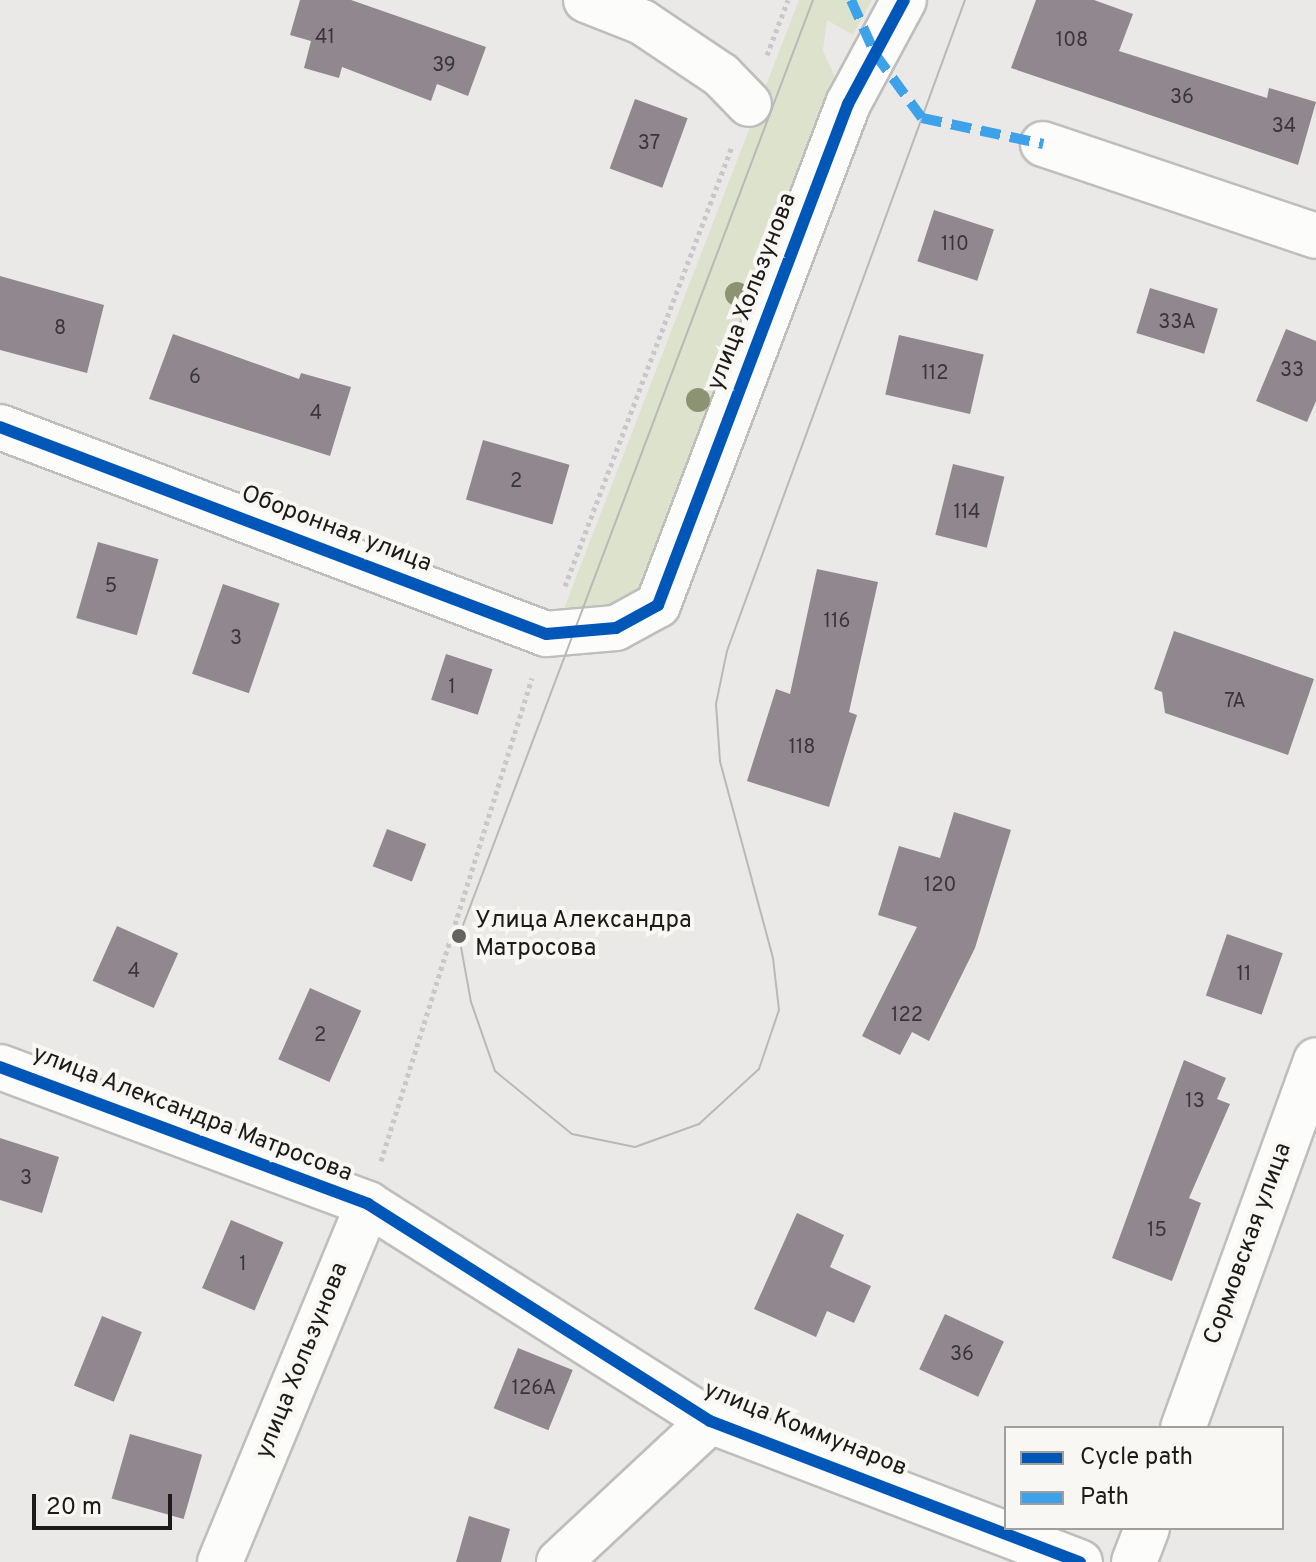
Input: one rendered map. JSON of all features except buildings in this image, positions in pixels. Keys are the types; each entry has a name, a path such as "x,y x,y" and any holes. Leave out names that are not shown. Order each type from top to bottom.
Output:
{"street":[{"path":"586,0 642,22 721,75 749,104"},
{"name":"улица Хользунова","path":"658,605 848,104 904,0"},
{"path":"1043,144 1316,236"},
{"name":"Оборонная улица","path":"0,427 546,634 616,628 658,605"},
{"name":"Сормовская улица","path":"1184,1426 1316,1060"},
{"name":"улица Александра Матросова","path":"0,1067 368,1204"},
{"name":"улица Хользунова","path":"220,1562 368,1204"},
{"name":"улица Коммунаров","path":"368,1204 710,1421 1080,1562"},
{"path":"559,1562 710,1421"},
{"path":"1134,1562 1146,1530"}],"green space":[{"path":"799,0 872,0 853,35 827,20 823,51 835,77 823,119 789,194 782,231 643,594 624,606 563,611"}],"tram line":[{"path":"813,0 459,936 471,1002 495,1071 572,1134 635,1147 699,1124 759,1069 779,1010 773,958 720,761 716,704 727,651 965,0"}],"marked path":[{"path":"851,0 875,54 922,118 1043,144"}],"cycle path":[{"path":"0,427 546,634 616,628 658,605 848,104 904,0"},
{"path":"0,1067 368,1204 710,1421 1080,1562"}],"place":[{"name":"Улица Александра Матросова","path":"459,936"}]}
